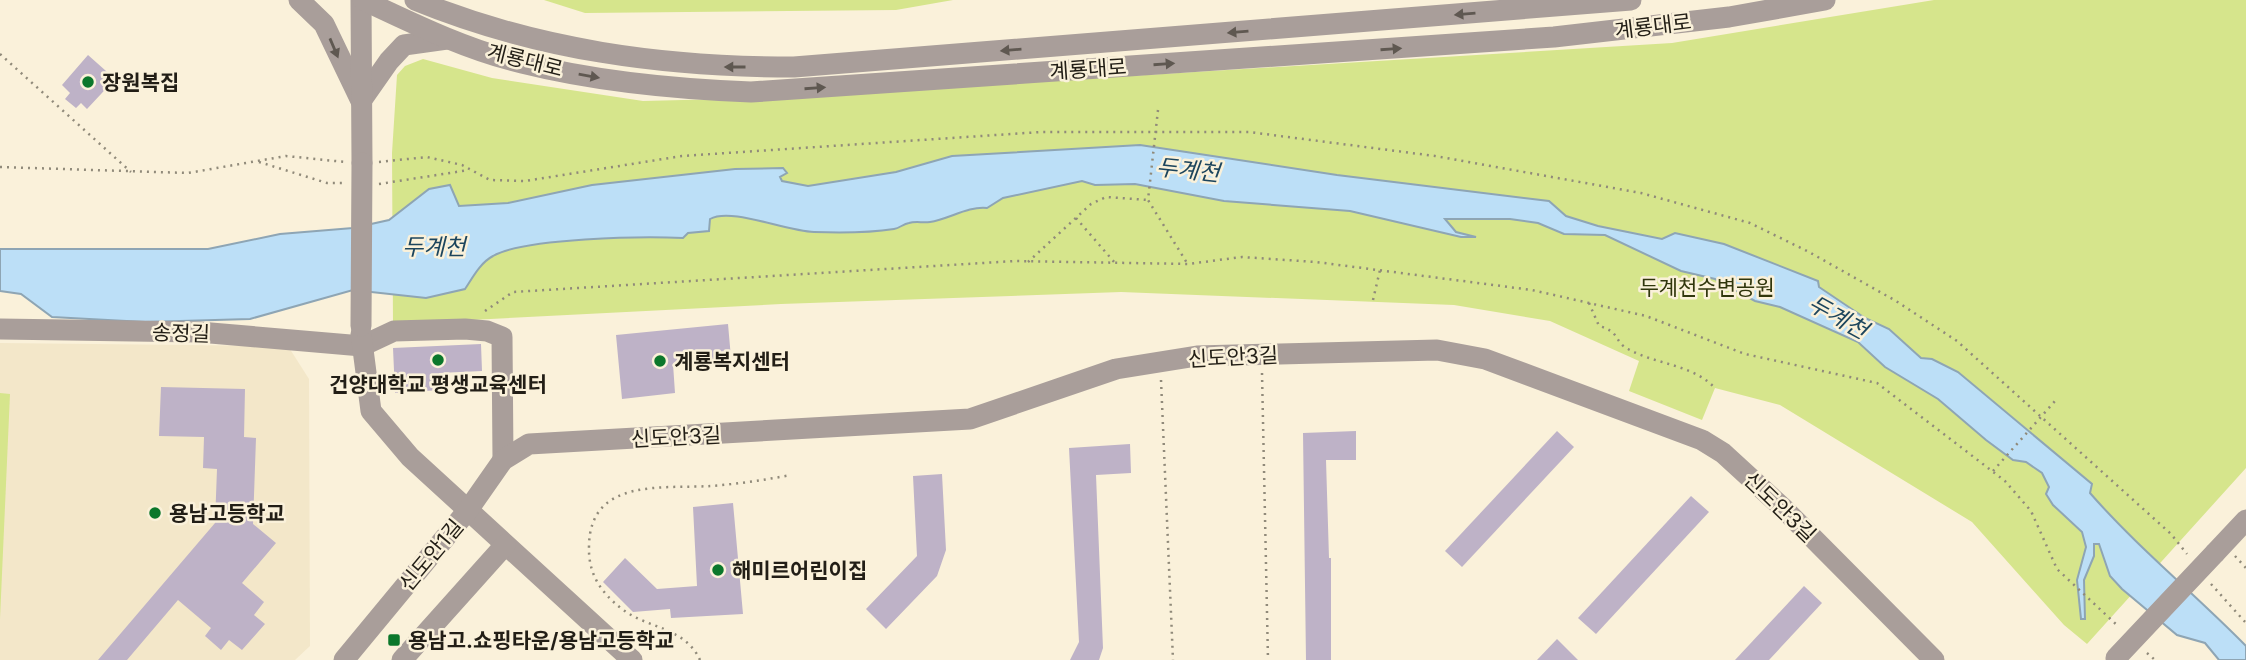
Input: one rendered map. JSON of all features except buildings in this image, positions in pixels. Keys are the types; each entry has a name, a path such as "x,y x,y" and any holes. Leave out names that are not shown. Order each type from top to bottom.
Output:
{"street":[{"path":"299,0 324,24 362,101"},
{"path":"362,0 362,163"},
{"name":"계룡대로","path":"362,0 449,39 522,63 654,88 751,92 1554,37 1729,17 1825,0"},
{"name":"계룡대로","path":"415,0 542,43 632,58 714,67 794,67 1630,0"},
{"path":"362,101 389,61 404,45 449,39"},
{"name":"신도안1길","path":"344,660 468,510 410,457 371,411 361,336 362,163"},
{"name":"송정길","path":"0,329 361,336"},
{"path":"361,336 394,331 465,329 488,331 502,337 503,460"},
{"name":"신도안3길","path":"468,510 503,460 529,444 970,419 1116,369 1197,356 1437,350 1485,359 1702,440 1723,453 1783,508 1934,660"},
{"path":"468,510 632,660"},
{"path":"2115,659 2246,520"},
{"path":"402,660 505,545"}],"path":[{"path":"0,54 131,172"},
{"path":"1158,110 1158,132 1148,200 1188,264"},
{"path":"0,167 188,173 286,156 362,163 427,157 461,165 490,180 525,181 682,156 1041,131 1249,132 1435,156 1641,193 1700,207 1750,223 1809,252 1896,301 1957,341 2171,534 2188,554"},
{"path":"1028,261 1091,204 1106,197 1148,200"},
{"path":"1076,218 1115,263"},
{"path":"1373,300 1380,270"},
{"path":"1589,303 1599,326 1614,330 1626,349 1703,376 1715,388"},
{"path":"1262,355 1268,660"},
{"path":"1161,362 1173,660"},
{"path":"1993,471 2055,401"},
{"path":"700,660 690,643 676,632 635,619 611,600 598,585 588,563 589,535 594,517 615,498 636,490 663,485 690,488 728,485 791,475"},
{"path":"2204,575 2246,623"}],"shaded area":[{"name":"용남고등학교","path":"0,343 288,346 309,379 310,646 295,660 0,660"}],"green space":[{"path":"544,0 953,0 896,10 585,13"},
{"name":"두계천수변공원","path":"1934,0 2246,0 2246,468 2087,644 2064,625 1972,522 1780,405 1715,388 1702,420 1629,391 1639,361 1550,321 1454,305 1121,292 781,304 393,324 392,153 397,75 405,66 423,59 492,78 643,101 768,98 1672,43"},
{"path":"0,393 10,394 0,619"}],"water":[{"name":"두계천","path":"1140,145 1337,175 1549,201 1566,216 1598,226 1662,239 1675,233 1724,244 1818,281 1819,287 1865,318 1889,329 1921,358 1932,359 1958,372 2092,484 2090,493 2108,513 2246,646 2246,660 2219,660 2205,643 2177,635 2110,576 2099,544 2094,544 2094,556 2084,580 2085,619 2081,619 2077,580 2086,547 2082,532 2053,505 2046,494 2049,487 2042,473 2026,462 2013,460 1938,399 1885,367 1858,342 1780,307 1755,301 1715,279 1681,271 1605,235 1564,234 1538,223 1510,219 1445,219 1456,232 1476,237 1461,237 1350,211 1224,201 1135,184 1095,185 1082,181 1003,198 987,208 973,209 927,222 911,222 884,230 802,231 744,218 719,216 710,219 709,231 688,233 683,238 614,238 530,245 508,250 488,259 465,289 426,298 353,290 250,319 145,322 52,317 21,294 0,291 0,249 208,249 280,234 353,228 389,220 429,189 450,185 459,206 508,203 592,185 735,169 783,168 787,173 780,177 782,181 808,186 896,172 952,156"}],"place":[{"name":"장원복집","path":"88,82"},
{"name":"건양대학교 평생교육센터","path":"438,360"},
{"name":"계룡복지센터","path":"660,361"},
{"name":"용남고등학교","path":"155,513"},
{"name":"해미르어린이집","path":"718,570"},
{"name":"용남고.쇼핑타운/용남고등학교","path":"394,640"}]}
